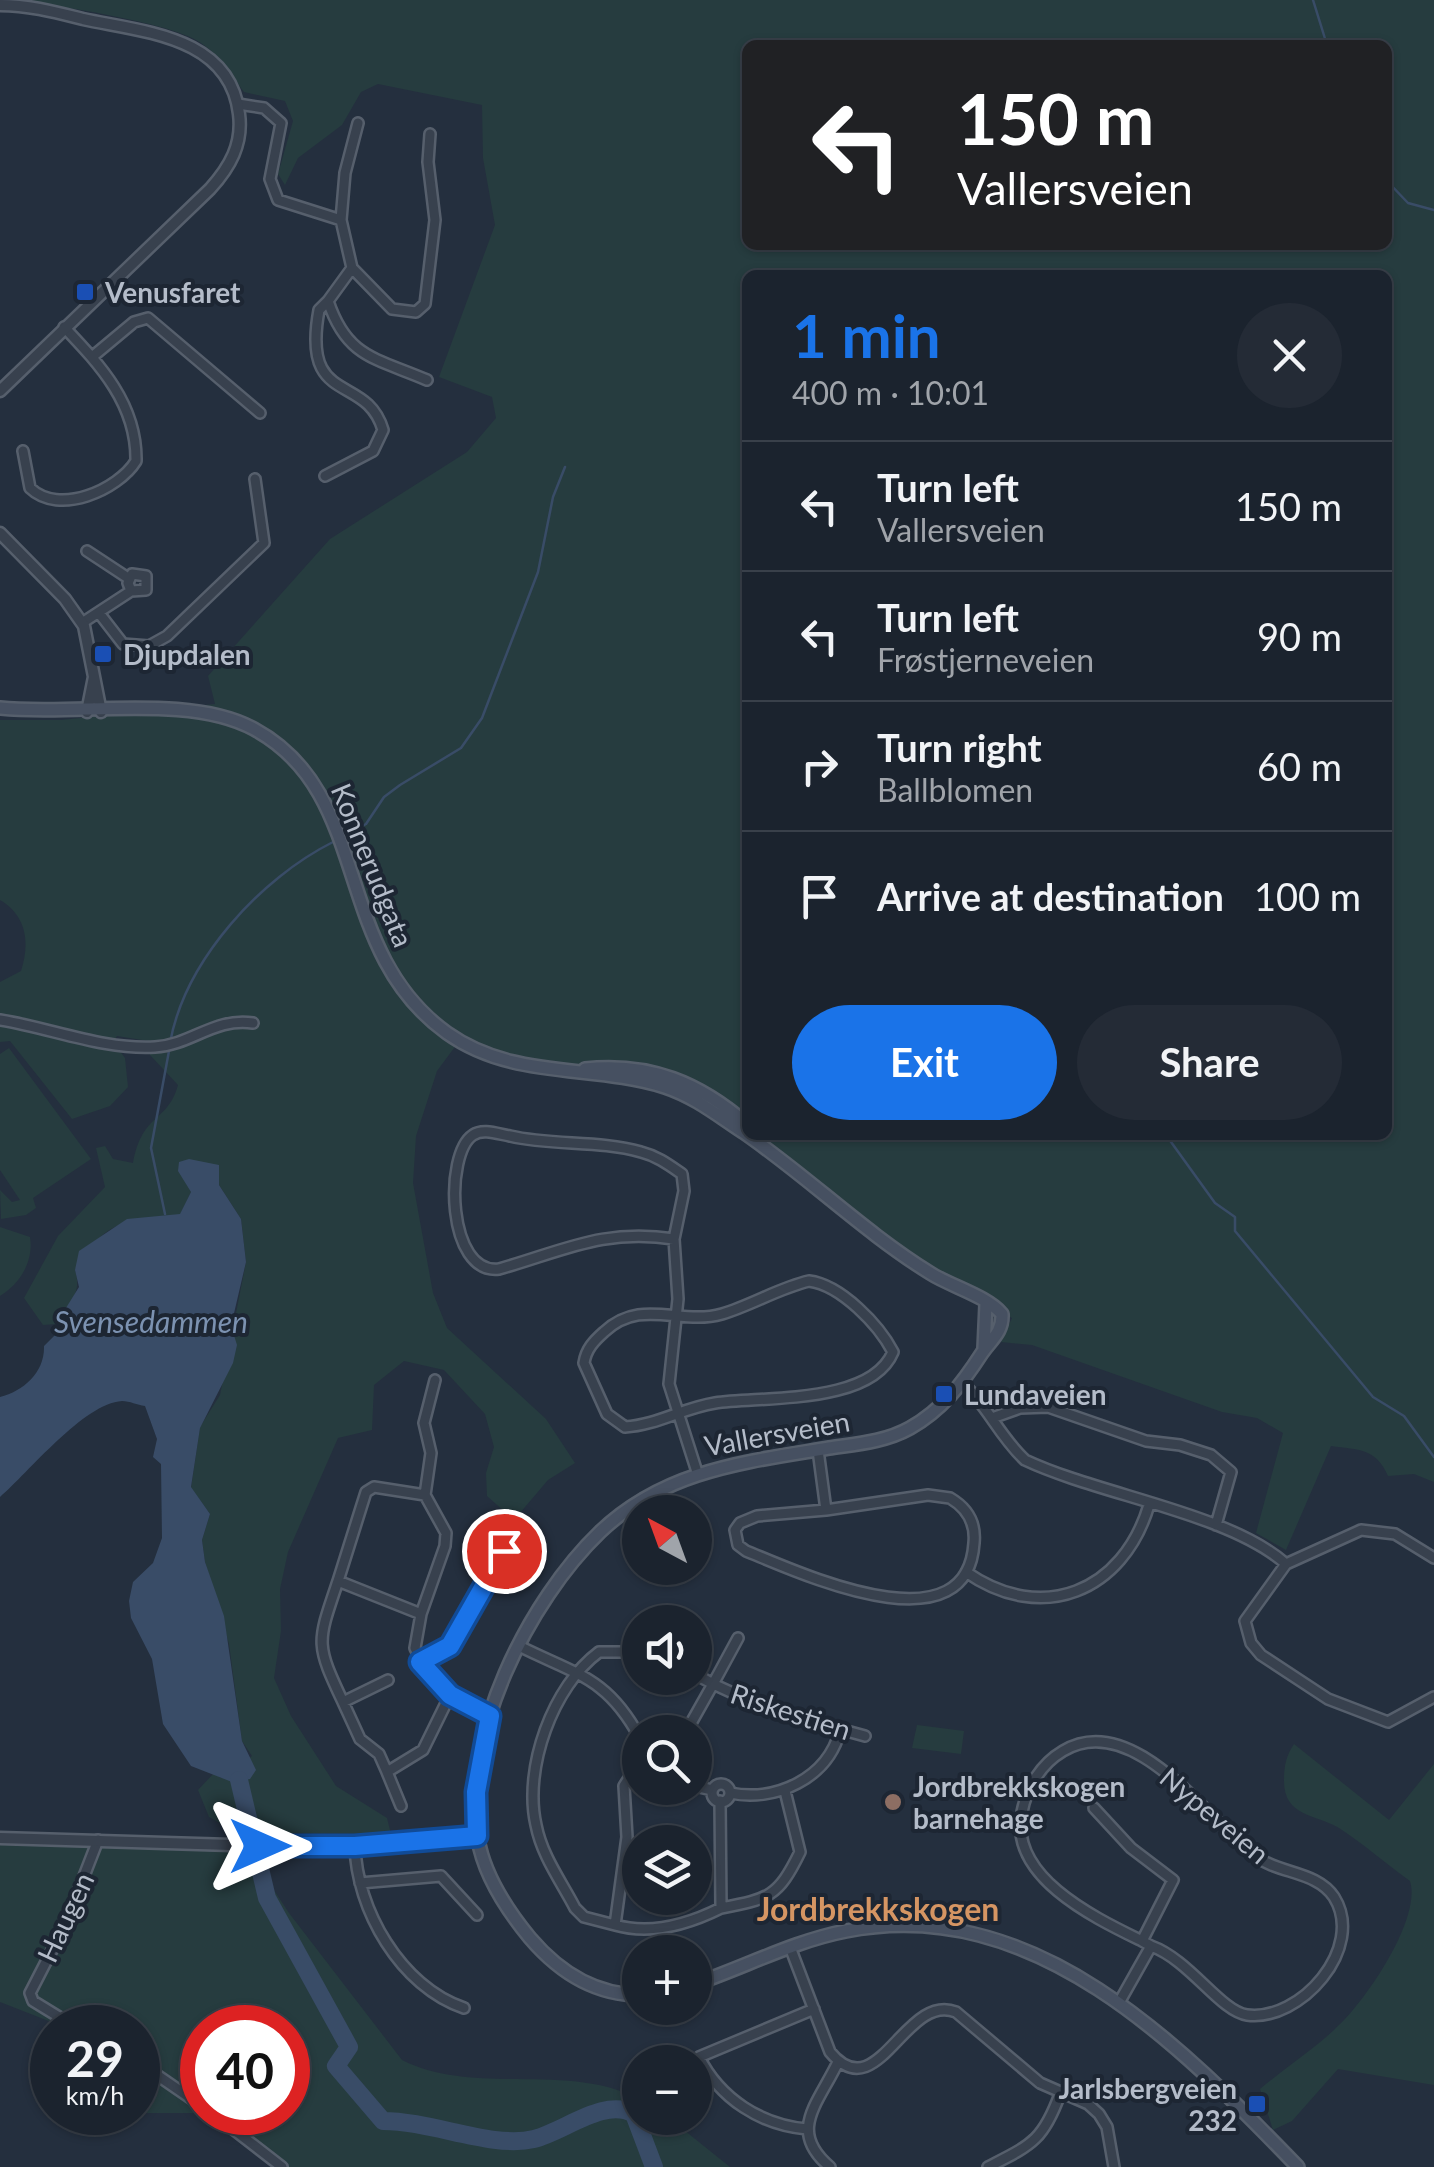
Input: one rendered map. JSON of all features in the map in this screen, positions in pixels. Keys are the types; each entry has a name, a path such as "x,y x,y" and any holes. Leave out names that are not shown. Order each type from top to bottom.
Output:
{"main road":[{"name":"Konnerudgata","path":"0,708 198,711 248,726 298,762 324,798 364,915 390,974 430,1020 490,1056 522,1066 675,1090 742,1130"},
{"name":"Konnerudgata","path":"566,1071 615,1067 665,1074 706,1092 742,1120"},
{"name":"Konnerudgata","path":"756,1140 914,1262 986,1304 988,1322 983,1352"},
{"name":"Konnerudgata","path":"760,1140 766,1147"},
{"name":"Vallersveien","path":"477,1836 476,1792 490,1716 519,1646 558,1584 601,1531 643,1499 698,1472 874,1441 908,1429 930,1416 963,1383 983,1352"},
{"path":"477,1836 508,1907 554,1964 599,1988 622,1992"},
{"path":"712,1977 790,1947 860,1928 940,1928 1018,1948 1120,2001 1176,2044 1298,2167"}],"street":[{"path":"0,4 38,7 183,42 221,68 238,104 240,136 223,174 0,391"},
{"path":"238,104 264,108 281,123 270,179 278,200 341,220"},
{"path":"358,123 342,192 341,220 352,268 392,310 416,312 425,304 435,220 428,162 430,134"},
{"path":"324,476 373,452 383,430 375,412 326,377 317,364 319,310 352,268"},
{"path":"328,301 338,330 350,346 427,380"},
{"path":"92,357 134,322 148,318 260,413"},
{"path":"23,450 28,482 42,498 91,494 120,478 136,460 125,406 92,357 64,327"},
{"path":"99,613 123,644 148,646 168,636 264,543 255,479"},
{"path":"0,532 82,622 102,712"},
{"path":"87,552 128,578 131,590"},
{"path":"82,622 131,590 146,590 149,581 137,572 128,578"},
{"path":"86,712 94,676"},
{"path":"0,1020 127,1048 169,1046 230,1021 253,1023"},
{"path":"674,1239 646,1234 605,1236 498,1269 483,1269 468,1257 458,1228 456,1200 463,1147 475,1133 485,1131 543,1142 617,1147 658,1158 684,1181 674,1239 679,1282 669,1384 698,1472"},
{"path":"819,1282 873,1324 893,1352 886,1368 867,1380 768,1401 714,1403 678,1414 641,1426 618,1424 601,1403 584,1363 593,1342 626,1316 653,1311 722,1314 794,1285 819,1282"},
{"path":"435,1380 424,1423 431,1453 425,1495 446,1534 420,1614 414,1648 420,1662 450,1695 490,1716"},
{"path":"963,1383 995,1417 1012,1448 1024,1460 1149,1506 1216,1525 1274,1553 1286,1564"},
{"path":"995,1417 1020,1408 1048,1407 1146,1441 1180,1444 1210,1455 1231,1472 1216,1525"},
{"path":"818,1450 826,1510"},
{"path":"401,1806 380,1754 360,1739 319,1649 319,1636 366,1492 374,1487 425,1495"},
{"path":"928,1495 950,1498 973,1525 974,1550 966,1572 948,1588 926,1596 884,1600 799,1574 746,1551 735,1538 735,1530 746,1519 826,1510 928,1495"},
{"path":"966,1572 996,1588 1030,1596 1086,1589 1112,1571 1127,1554 1149,1506"},
{"path":"1434,1558 1395,1534 1361,1530 1286,1564 1245,1620 1251,1644 1262,1656 1328,1699 1373,1720 1388,1722 1407,1716 1434,1697"},
{"path":"420,1662 450,1646 514,1534"},
{"path":"338,1582 420,1614"},
{"path":"713,1684 738,1638"},
{"path":"519,1646 612,1695 625,1715"},
{"path":"622,1652 599,1652 576,1673 545,1735 534,1818 545,1853 579,1914 633,1930 677,1925 721,1908 760,1900 783,1885 800,1852 785,1792"},
{"path":"343,1702 388,1680"},
{"name":"Riskestien","path":"696,1715 713,1684 770,1710 866,1736"},
{"path":"388,1772 422,1750 450,1695"},
{"path":"721,1908 720,1802 712,1790 724,1784 730,1793 752,1798 785,1792 816,1768 836,1744 840,1731"},
{"name":"Nypeveien","path":"1082,1743 1113,1744 1150,1762 1193,1794 1263,1861 1313,1879 1328,1889 1340,1912 1340,1943 1326,1973 1302,1996 1269,2014 1248,2015 1228,2007 1184,1962 1146,1943 1072,1902 1024,1849 1020,1824 1027,1795 1042,1768 1068,1748 1082,1743"},
{"path":"720,1802 730,1793"},
{"path":"615,1925 628,1837 625,1805"},
{"path":"1094,1808 1131,1848 1173,1880 1120,2001"},
{"path":"0,1838 355,1846 477,1836"},
{"name":"Haugen","path":"39,2005 30,1993 65,1925 98,1840"},
{"path":"355,1846 368,1912 400,1959 447,2003 464,2008"},
{"path":"360,1884 441,1876 476,1915"},
{"path":"790,1947 838,2062 806,2129 812,2150 830,2167"},
{"path":"838,2062 862,2067 877,2062 923,2014 945,2008 1060,2094 1088,2104 1099,2114 1107,2127 1114,2167"},
{"path":"806,2129 764,2120 740,2105 716,2086 699,2058 814,2009"},
{"path":"988,2167 1038,2140 1048,2130 1060,2094"},
{"path":"241,2135 282,2167"}],"green space":[{"path":"4,0 1434,0 1434,1482 1414,1474 1388,1476 1372,1455 1331,1446 1286,1550 1256,1533 1283,1433 1257,1418 1222,1412 1032,1345 1001,1342 1012,1318 938,1279 758,1140 1392,1140 1392,270 742,270 742,1127 703,1097 560,1071 457,1044 437,1071 416,1136 413,1183 433,1293 447,1328 546,1419 575,1463 548,1480 514,1520 487,1496 486,1473 494,1447 485,1414 444,1370 404,1361 374,1385 372,1430 338,1438 288,1552 280,1589 281,1631 274,1678 291,1716 336,1786 387,1818 391,1834 238,1833 209,1817 198,1790 214,1773 221,1778 252,1756 242,1741 229,1644 205,1562 202,1540 210,1514 191,1488 200,1427 220,1395 246,1262 241,1219 219,1185 219,1165 185,1176 191,1192 180,1215 131,1221 97,1240 75,1270 77,1286 73,1299 56,1324 43,1325 24,1298 58,1236 105,1187 96,1148 105,1146 113,1159 133,1163 143,1134 168,1106 178,1085 150,1055 148,1041 117,1036 113,1042 125,1058 128,1087 110,1106 72,1119 10,1041 0,1042 0,982 21,971 25,940 16,914 0,900 0,720 61,720 215,704 208,676 330,539 467,452 496,418 492,397 439,377 495,225 483,158 482,105 378,84 361,92 342,125 298,158 285,185 278,174 293,121 285,101 244,92 223,63 196,40 158,26"},
{"path":"9,1048 91,1159 33,1198 36,1208 26,1215 1,1219 0,1190 12,1202 20,1200 0,1170 0,1054"},
{"path":"0,1227 30,1237 31,1246 24,1271 0,1296"},
{"path":"917,1725 964,1731 961,1754 912,1748"},
{"path":"1294,1744 1389,1820 1434,1764 1434,2085 1338,2069 1292,2121 1273,2130 1260,2089 1325,2038 1360,2002 1399,1939 1411,1898 1410,1881 1339,1828 1303,1813 1289,1802 1284,1771"},
{"path":"137,1840 250,1854 289,1913 402,2060 430,2071 460,2076 584,2082 613,2089 622,2093 622,2135 690,2135 730,2167 279,2167 240,2135 310,2135 310,2005 180,2005 180,2113 160,2113 160,2005 30,2005 30,2014 0,2002 0,1841"}],"water":[{"name":"Svensedammen","path":"189,1159 219,1165 219,1185 241,1219 246,1262 231,1326 237,1345 233,1363 200,1428 191,1487 210,1514 202,1540 205,1562 224,1616 242,1741 256,1770 250,1779 232,1782 191,1766 163,1724 152,1659 131,1618 133,1582 153,1563 162,1538 161,1464 153,1457 157,1439 145,1406 122,1401 91,1413 0,1497 0,1397 25,1385 37,1372 44,1346 56,1334 56,1324 79,1287 75,1270 79,1251 127,1219 180,1214 191,1192 178,1171 179,1162"}],"waterway":[{"path":"1313,0 1325,40"},
{"path":"1392,186 1408,203 1434,210"},
{"path":"345,836 366,824 384,797 461,748 482,718 538,572 553,497 565,467"},
{"path":"170,1043 192,982 230,925 279,877 333,842"},
{"path":"165,1214 151,1148 169,1051"},
{"path":"1170,1140 1215,1203 1235,1217 1235,1231 1373,1397 1404,1416 1434,1457"},
{"path":"239,1780 267,1898 349,2047 336,2066 383,2121 517,2141 546,2135 598,2112 623,2110 634,2114 654,2167"}],"place":[{"name":"Venusfaret","path":"85,292"},
{"name":"Djupdalen","path":"103,654"},
{"name":"Lundaveien","path":"944,1394"},
{"name":"Jordbrekkskogen barnehage","path":"893,1802"},
{"name":"Jarlsbergveien 232","path":"1257,2104"}],"district":[{"name":"Jordbrekkskogen","path":"878,1908"}],"route":[{"path":"260,1846 355,1846 477,1836 476,1792 490,1716 450,1695 430,1678 420,1662 450,1646 504,1551"}]}
